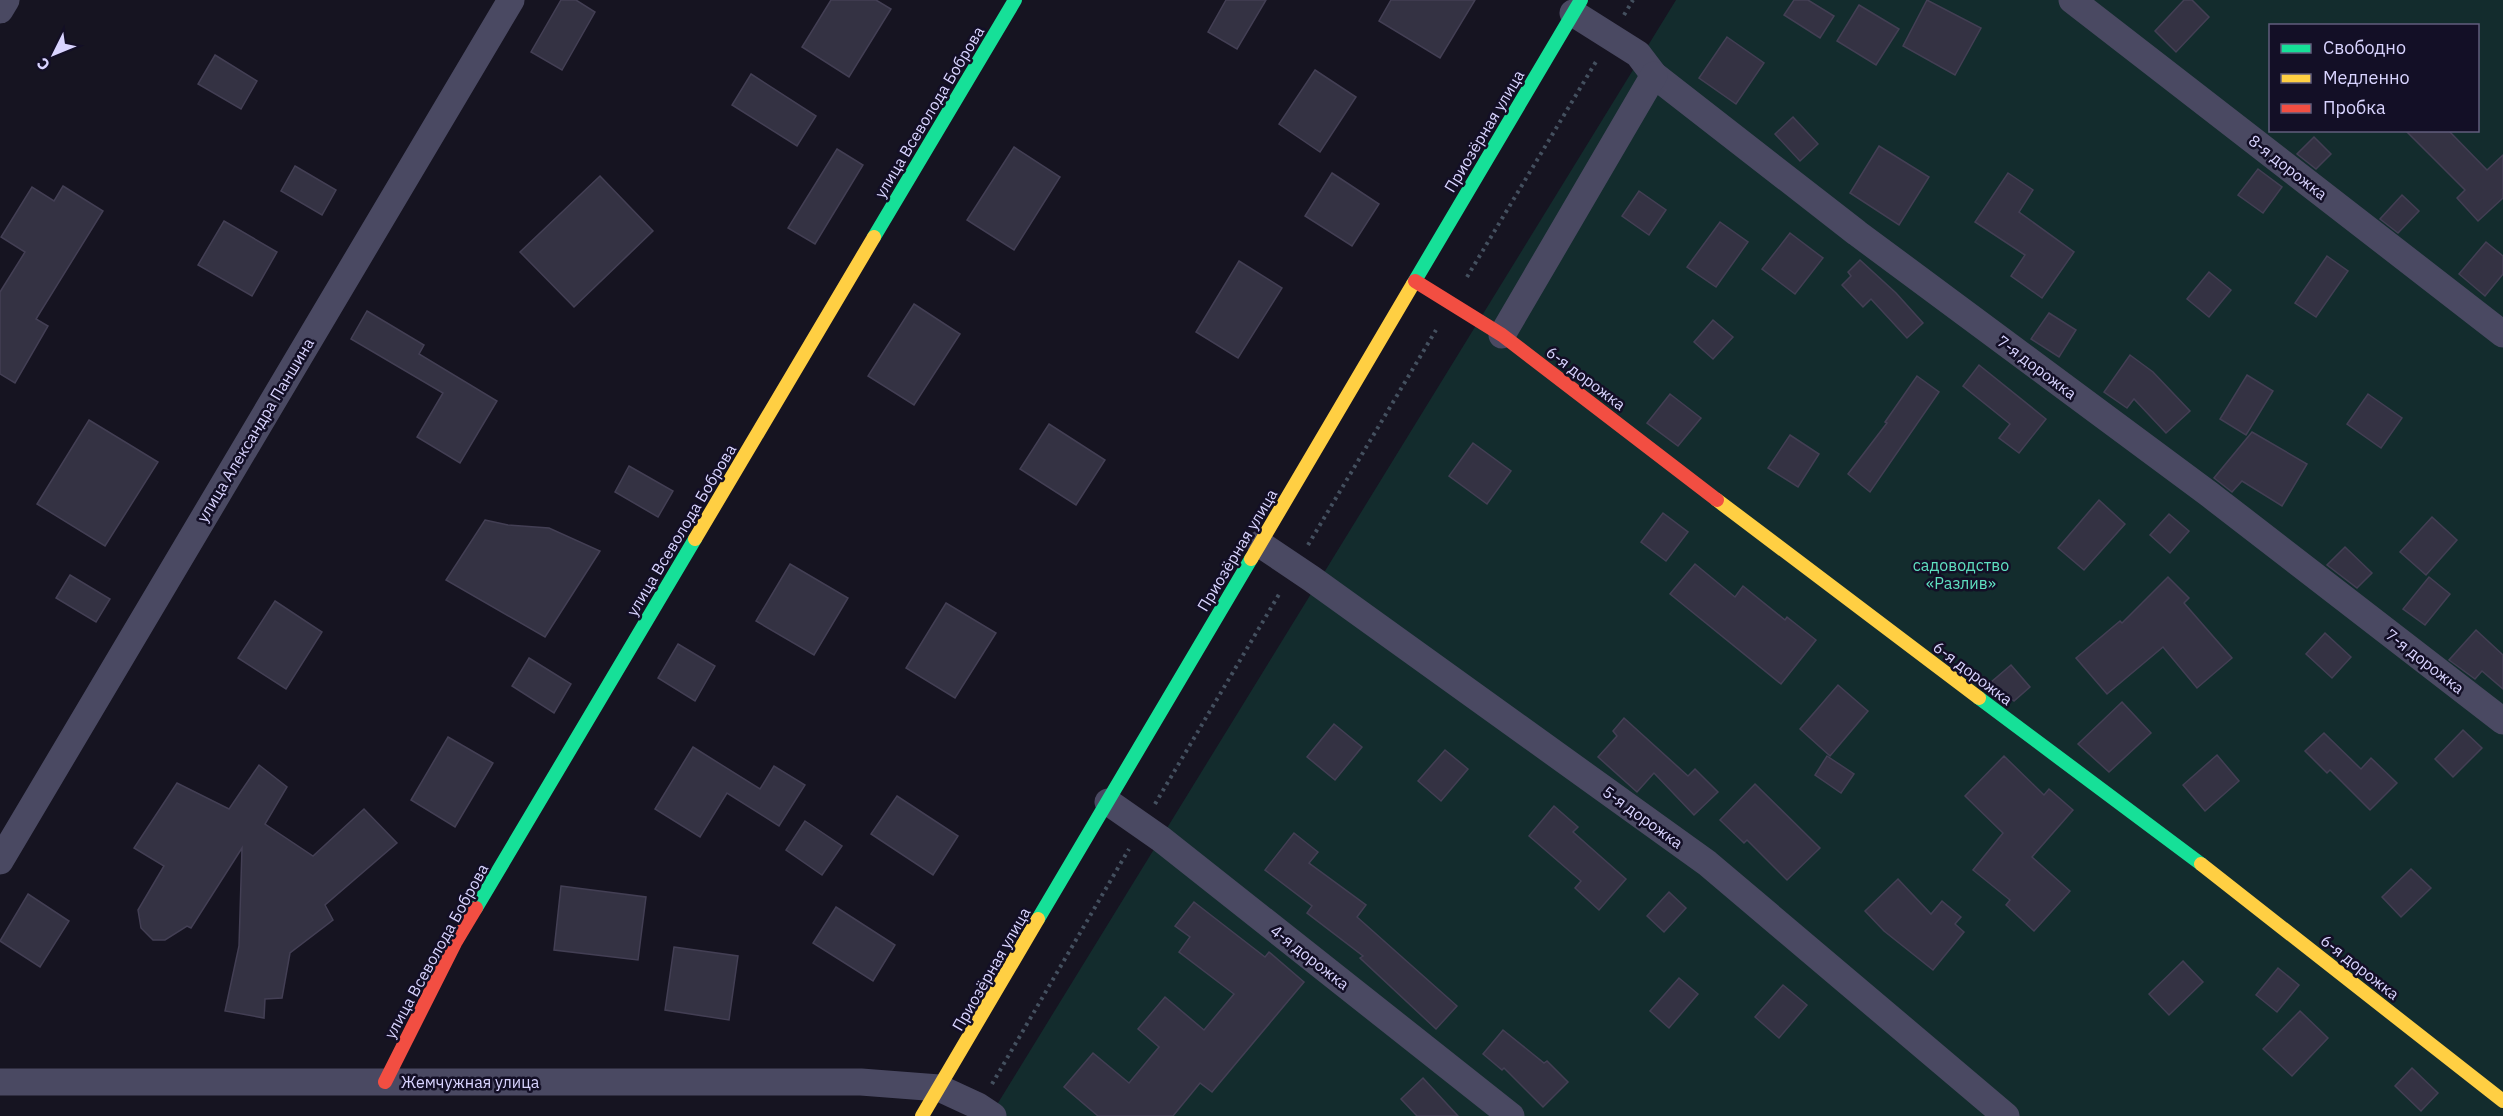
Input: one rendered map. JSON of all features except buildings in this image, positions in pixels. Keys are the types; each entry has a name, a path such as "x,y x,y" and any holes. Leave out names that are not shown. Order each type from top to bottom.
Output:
{"street":[{"path":"0,10 6,0"},
{"name":"улица Александра Паншина","path":"0,861 511,0"},
{"name":"улица Всеволода Боброва","path":"385,1082 455,943 1015,0"},
{"name":"8-я дорожка","path":"2072,0 2503,334"},
{"name":"7-я дорожка","path":"1577,7 1638,54 1654,75 1857,233 2209,494 2503,721"},
{"name":"Приозёрная улица","path":"922,1116 1577,7"},
{"path":"1502,335 1654,75"},
{"name":"6-я дорожка","path":"1415,281 1502,335 1818,578 2235,890 2503,1101"},
{"name":"5-я дорожка","path":"1260,544 1707,863 2006,1116"},
{"name":"4-я дорожка","path":"1108,802 1161,839 1511,1116"},
{"name":"Жемчужная улица","path":"0,1082 861,1082 939,1088"},
{"path":"939,1088 978,1106 993,1116"}],"green space":[{"name":"садоводство «Разлив»","path":"1676,0 2503,0 2503,1116 990,1116"}],"traffic: fast":[{"path":"874,237 1015,0"},
{"path":"1413,284 1581,0"},
{"path":"476,908 695,539"},
{"path":"1038,919 1251,559"},
{"path":"1979,698 2201,864"}],"traffic: slow":[{"path":"695,539 874,237"},
{"path":"1251,559 1413,284"},
{"path":"1717,500 1979,698"},
{"path":"2201,864 2503,1101"},
{"path":"922,1116 1038,919"}],"traffic: jam":[{"path":"1415,281 1502,335 1717,500"},
{"path":"385,1082 455,943 476,908"}]}
